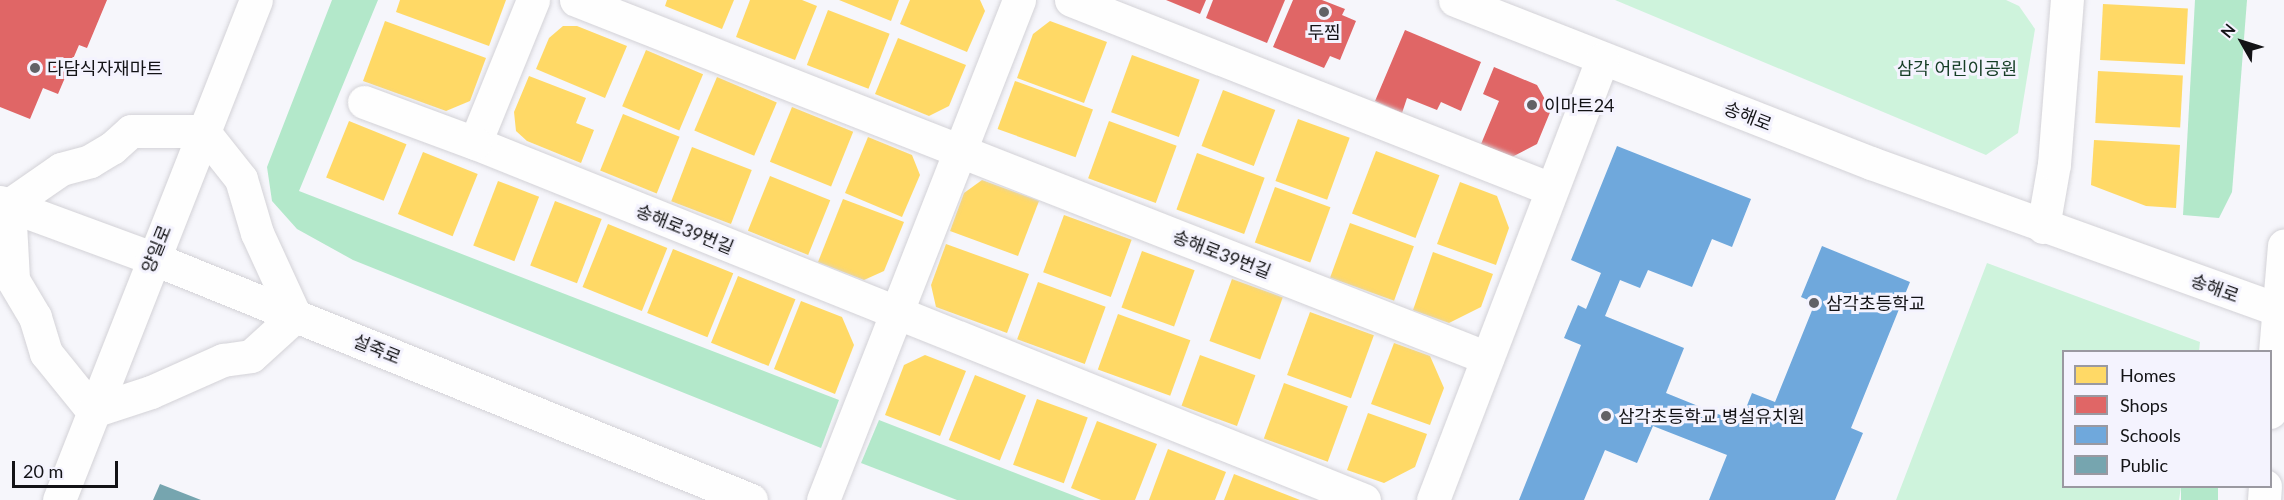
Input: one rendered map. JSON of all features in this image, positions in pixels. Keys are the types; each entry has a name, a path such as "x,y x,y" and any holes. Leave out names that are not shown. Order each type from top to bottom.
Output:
{"street":[{"name":"양일로","path":"59,500 202,131 256,0"},
{"path":"475,143 532,0"},
{"name":"송해로39번길","path":"576,0 1487,358"},
{"path":"823,500 957,150 1019,0"},
{"path":"1071,0 1551,189"},
{"name":"송해로","path":"1455,0 2043,227 2281,311"},
{"path":"2043,227 2054,164 2066,0"},
{"path":"1433,500 1602,58"},
{"name":"송해로39번길","path":"364,102 475,143 895,315 1364,500"},
{"path":"131,131 202,131 241,178 257,233 295,316 251,356 223,360 151,392 93,411 46,353 35,317 13,280 5,204 61,169 90,161 112,148 131,131"},
{"name":"설죽로","path":"5,204 152,258 752,500"},
{"path":"2272,402 2281,311 2284,246"}],"green space":[{"path":"332,0 378,0 299,191 839,400 821,448 353,260 297,229 272,201 267,167"},
{"name":"삼각 어린이공원","path":"1615,0 2006,0 2019,6 2035,29 2018,133 1986,155"},
{"path":"2195,0 2247,0 2232,192 2219,218 2183,215"},
{"path":"1987,263 2200,342 2199,350 2062,350 2062,488 2181,488 2179,500 1896,500"},
{"path":"879,420 1085,500 957,500 861,463"},
{"path":"2181,488 2218,488 2218,500 2181,500"}],"building: Homes":[{"path":"400,0 506,0 489,46 396,12"},
{"path":"667,0 734,0 722,29 665,6"},
{"path":"750,0 802,0 817,6 795,60 736,37"},
{"path":"839,0 899,0 891,21"},
{"path":"910,0 980,0 985,11 967,52 900,24"},
{"path":"2103,4 2188,8 2185,64 2100,60"},
{"path":"828,10 890,34 868,89 807,65"},
{"path":"385,21 486,58 470,101 446,111 363,81"},
{"path":"1050,21 1107,42 1084,103 1017,78 1033,34"},
{"path":"563,26 577,26 627,46 605,98 536,69 549,38"},
{"path":"898,38 966,65 949,106 929,116 875,94"},
{"path":"646,50 703,74 679,130 622,106"},
{"path":"1132,55 1200,80 1179,137 1111,112"},
{"path":"2098,71 2183,75 2180,127 2095,123"},
{"path":"529,76 586,98 576,123 594,130 581,163 527,141 516,131 514,112"},
{"path":"717,77 777,102 754,156 694,130"},
{"path":"1015,81 1093,109 1076,157 998,129"},
{"path":"1223,90 1275,110 1254,166 1201,146"},
{"path":"792,107 853,132 831,186 770,162"},
{"path":"623,114 680,137 657,193 600,171"},
{"path":"1298,119 1350,138 1327,200 1275,181"},
{"path":"349,121 406,144 384,201 326,178"},
{"path":"1109,121 1177,146 1156,203 1088,178"},
{"path":"868,137 912,155 920,175 902,217 845,193"},
{"path":"2094,140 2180,145 2176,208 2146,206 2091,185"},
{"path":"692,147 752,170 731,224 671,201"},
{"path":"1376,151 1439,175 1415,238 1352,214"},
{"path":"423,152 478,174 453,236 398,214"},
{"path":"1197,153 1265,178 1244,234 1176,209"},
{"path":"770,176 830,200 808,255 748,231"},
{"path":"982,180 1039,201 1018,256 950,231 964,193"},
{"path":"498,181 539,197 514,261 473,245"},
{"path":"1460,182 1497,196 1509,228 1496,265 1437,244"},
{"path":"1275,187 1330,207 1310,263 1255,242"},
{"path":"843,199 904,222 884,271 864,280 818,262"},
{"path":"555,201 602,219 577,283 530,265"},
{"path":"1064,215 1132,240 1111,297 1043,272"},
{"path":"1350,223 1414,246 1394,301 1330,278"},
{"path":"608,224 667,248 642,311 583,287"},
{"path":"946,244 1029,274 1007,333 936,307 931,285"},
{"path":"673,249 733,273 707,337 647,313"},
{"path":"1142,251 1195,270 1174,327 1121,307"},
{"path":"1433,252 1493,274 1481,307 1449,323 1413,310"},
{"path":"738,276 795,299 769,366 711,343"},
{"path":"1232,279 1283,297 1260,359 1209,341"},
{"path":"1038,282 1106,307 1085,364 1017,339"},
{"path":"801,301 842,317 854,345 835,394 774,369"},
{"path":"1310,312 1374,335 1351,398 1287,375"},
{"path":"1118,314 1190,340 1170,396 1098,369"},
{"path":"1394,343 1430,356 1444,388 1430,425 1371,404"},
{"path":"925,355 966,371 940,436 885,415 904,365"},
{"path":"1200,355 1255,375 1237,426 1182,406"},
{"path":"975,375 1026,396 1000,461 949,440"},
{"path":"1284,383 1348,406 1328,462 1264,438"},
{"path":"1037,399 1088,417 1064,483 1013,465"},
{"path":"1368,413 1427,434 1415,467 1384,483 1347,470"},
{"path":"1097,421 1157,444 1135,500 1101,500 1071,488"},
{"path":"1168,449 1226,472 1215,500 1149,500"},
{"path":"1234,474 1300,500 1224,500"}],"building: Shops":[{"name":"다담식자재마트","path":"0,0 107,0 87,48 79,45 58,94 43,88 30,119 0,107"},
{"path":"1166,0 1206,0 1200,14"},
{"path":"1213,0 1285,0 1267,43 1206,18"},
{"path":"1293,0 1322,0 1345,9 1342,15 1356,21 1340,60 1330,56 1324,68 1273,47"},
{"path":"1405,30 1481,62 1461,111 1441,102 1437,110 1407,98 1402,113 1375,101"},
{"path":"1494,67 1537,85 1551,110 1537,144 1512,157 1481,144 1499,101 1483,94"}],"building: Schools":[{"path":"1617,146 1751,199 1732,247 1712,239 1692,287 1648,270 1640,288 1620,280 1605,316 1684,348 1666,393 1740,423 1752,393 1775,402 1815,303 1801,297 1822,246 1910,282 1851,428 1863,433 1835,500 1709,500 1727,455 1653,426 1637,463 1605,450 1584,500 1519,500 1581,345 1564,338 1578,305 1586,309 1601,273 1571,260"}],"building: Public":[{"path":"160,484 201,500 153,500"}],"place":[{"name":"두찜","path":"1324,12"},
{"name":"다담식자재마트","path":"35,68"},
{"name":"이마트24","path":"1532,105"},
{"name":"삼각초등학교","path":"1814,303"},
{"name":"삼각초등학교 병설유치원","path":"1606,416"}]}
